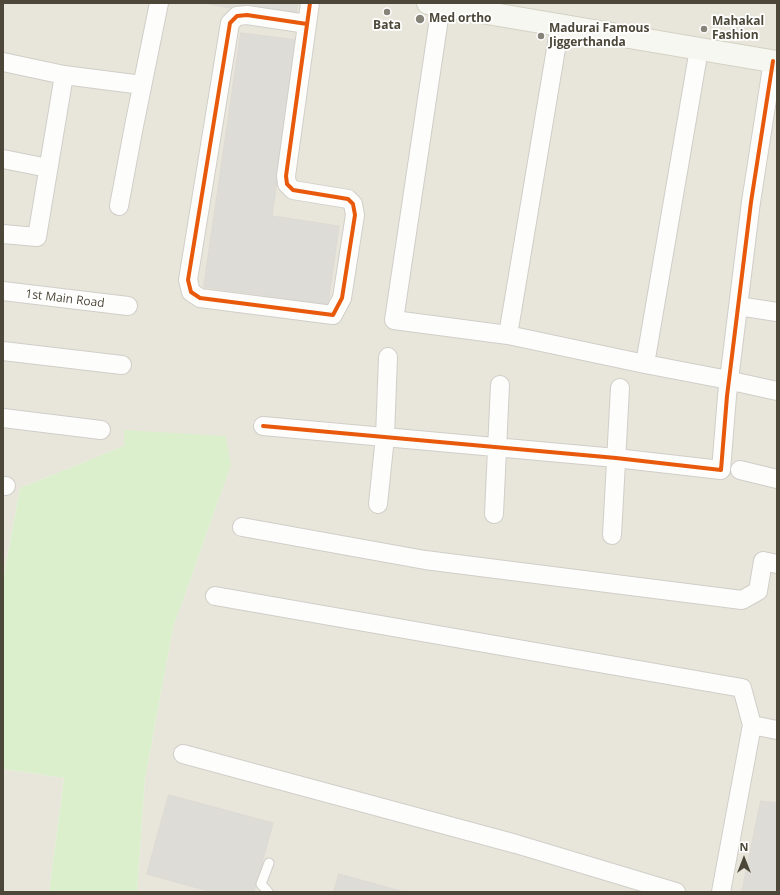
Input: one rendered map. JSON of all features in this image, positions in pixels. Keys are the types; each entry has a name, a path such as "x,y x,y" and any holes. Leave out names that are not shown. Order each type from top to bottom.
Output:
{"street":[{"path":"119,206 159,3"},
{"path":"307,24 247,15 237,16 230,23 188,280 191,292 200,298 333,315 342,298 355,215 353,204 348,199 293,190 287,184 286,176 310,3"},
{"path":"263,426 616,458 721,470 727,396 730,380 751,202 775,61 434,4 394,320 508,335 645,364 730,380 777,391"},
{"path":"508,335 560,25"},
{"path":"645,364 699,49"},
{"path":"3,62 64,75 142,85"},
{"path":"3,234 37,237 64,75"},
{"path":"3,159 48,168"},
{"name":"1st Main Road","path":"3,291 128,306"},
{"path":"738,306 777,312"},
{"path":"3,350 122,365"},
{"path":"378,504 385,437 388,357"},
{"path":"494,514 500,385"},
{"path":"612,535 620,388"},
{"path":"3,418 101,430"},
{"path":"740,470 777,479"},
{"path":"242,527 425,560 742,600 758,591 763,561 777,564"},
{"path":"215,596 742,688 752,725 721,892"},
{"path":"752,725 777,730"},
{"path":"183,754 516,844 676,892"}],"lane":[{"path":"268,892 261,884 269,863"}],"shaded area":[{"path":"3,3 777,3 777,892 137,892 145,779 173,628 231,465 124,431 124,446 20,488 3,580"},
{"path":"3,769 64,778 49,892 3,892"}],"green space":[{"path":"124,430 226,436 231,465 173,628 145,779 137,892 49,892 64,778 3,769 3,580 20,488 124,446"}],"building":[{"path":"203,3 298,3 295,19"},
{"path":"241,33 297,40 272,216 339,226 328,304 204,287"},
{"path":"169,795 273,823 254,892 212,892 147,874"},
{"path":"761,801 777,803 777,892 742,892"},
{"path":"339,874 404,892 334,892"}],"cycle path":[{"path":"307,24 247,15 237,16 230,23 188,280 191,292 200,298 333,315 342,298 355,215 353,204 348,199 293,190 287,184 286,176 310,3"},
{"path":"263,426 616,458 721,470 727,396 751,202 773,61"}],"place":[{"name":"Bata","path":"387,12"},
{"name":"Med ortho","path":"420,19"},
{"name":"Mahakal Fashion","path":"704,29"},
{"name":"Madurai Famous Jiggerthanda","path":"541,36"}]}
